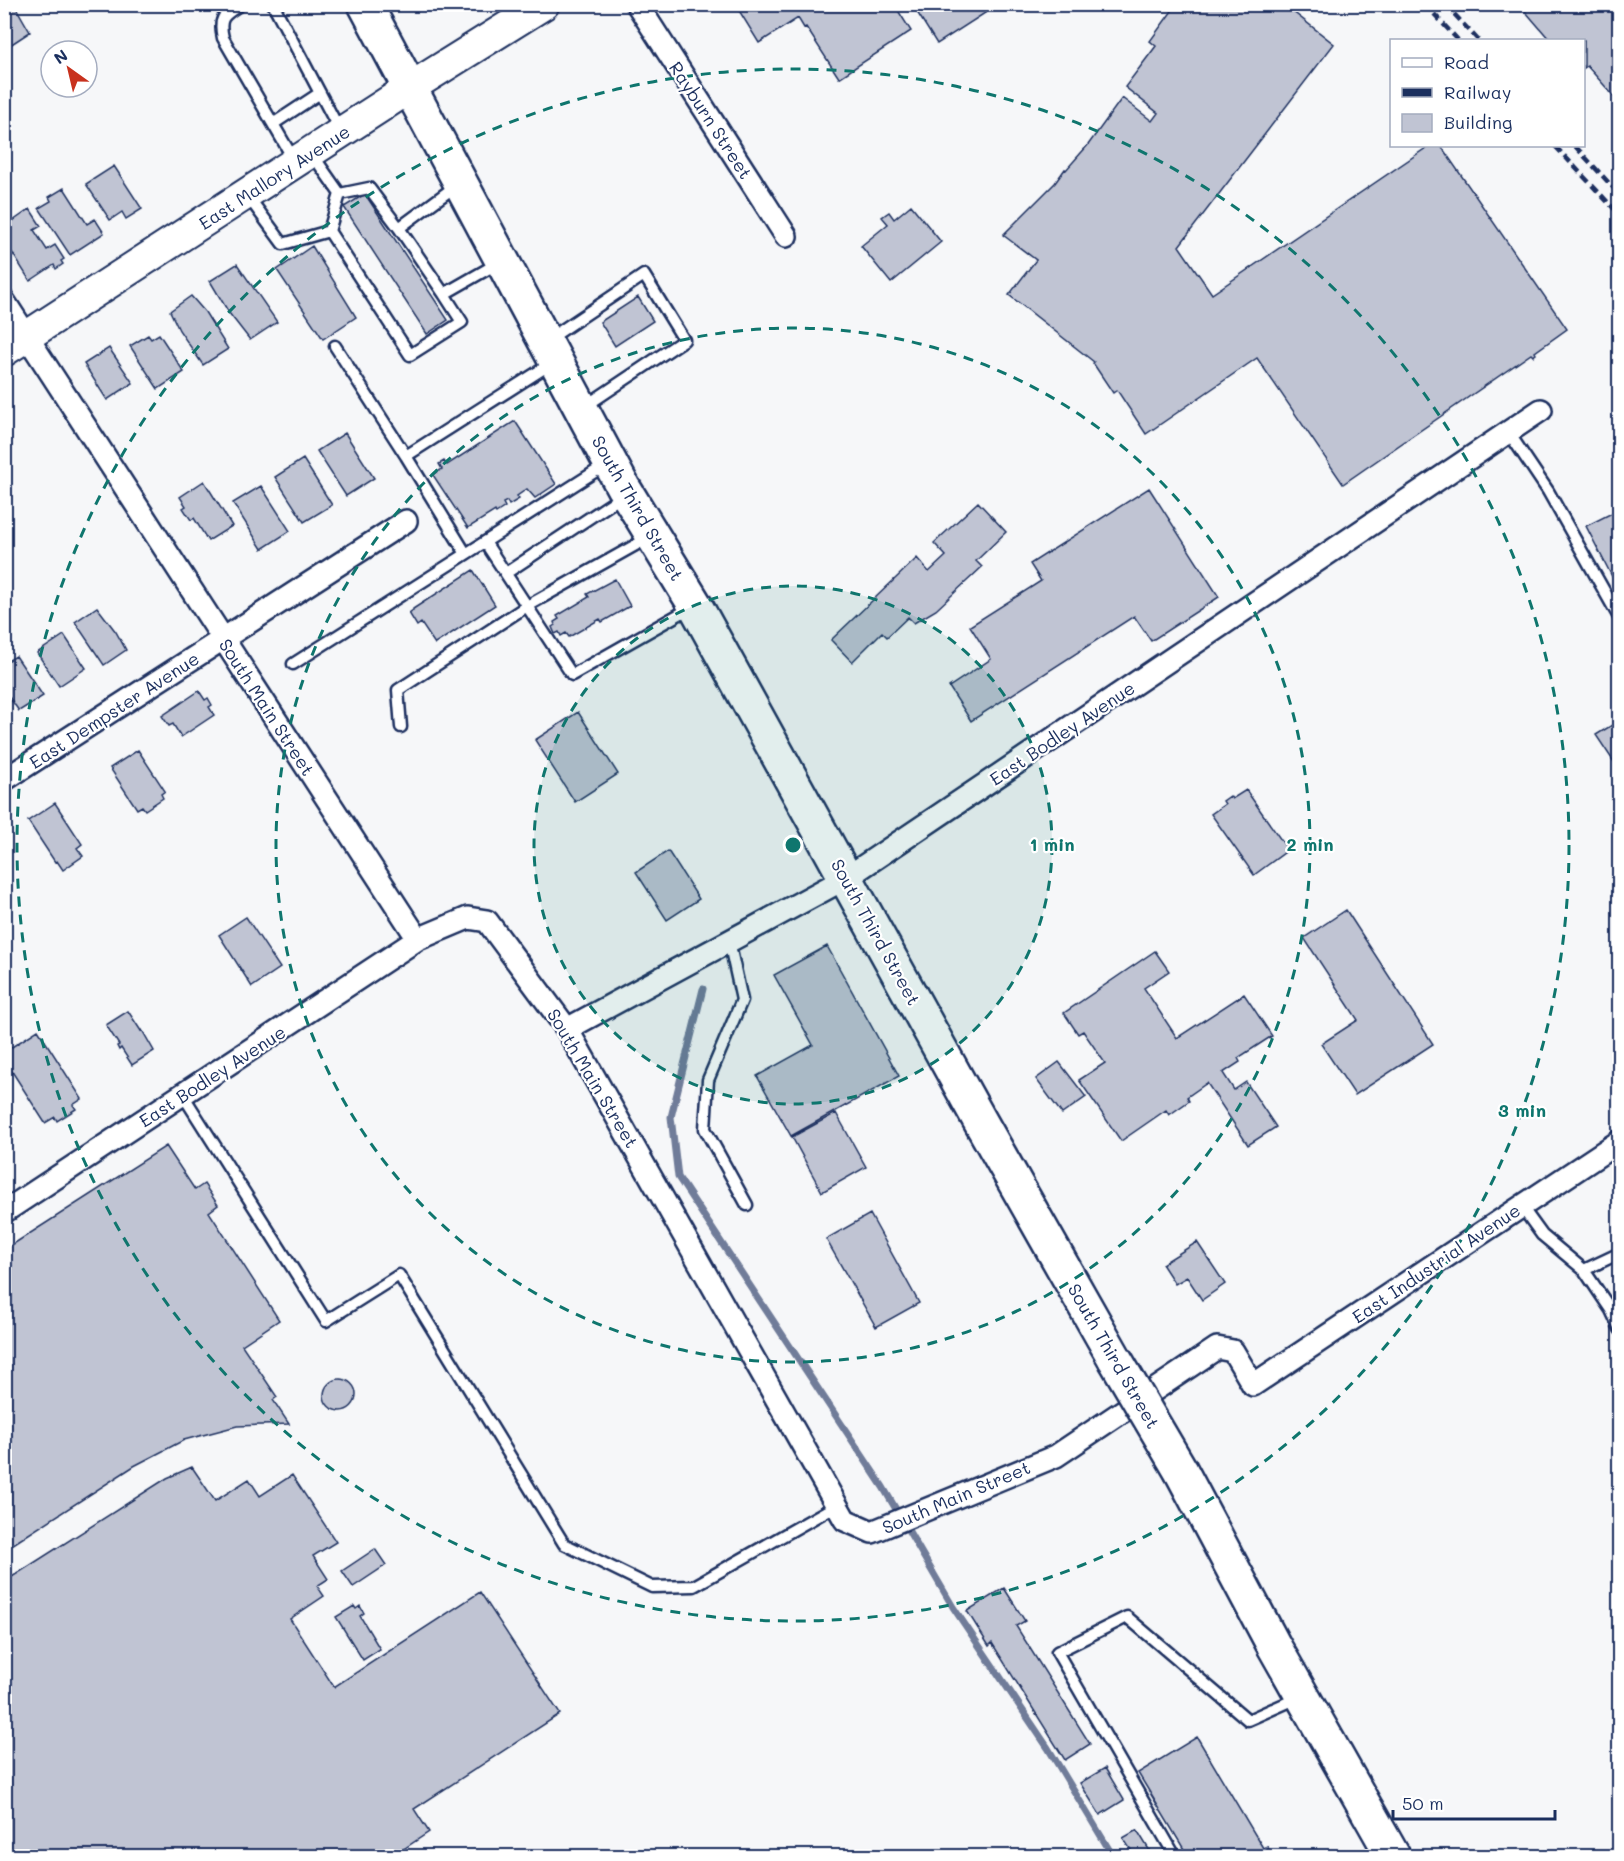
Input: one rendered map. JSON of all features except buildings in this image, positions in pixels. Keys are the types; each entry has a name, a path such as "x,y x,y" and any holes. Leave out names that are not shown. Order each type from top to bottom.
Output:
{"main road":[{"name":"South Third Street","path":"365,4 408,89 610,463 695,605 974,1111 1181,1471 1302,1696 1393,1857"},
{"name":"East Mallory Avenue","path":"15,344 408,89 544,4"}],"street":[{"name":"Rayburn Street","path":"637,4 786,236"},
{"name":"South Main Street","path":"4,301 15,344 223,640 418,939 468,918 488,921 567,1029 845,1520 872,1532 1056,1456 1217,1348 1233,1351 1253,1385"},
{"name":"East Bodley Avenue","path":"567,1029 846,878 1541,410"},
{"name":"East Dempster Avenue","path":"4,780 406,521"},
{"name":"East Bodley Avenue","path":"4,1212 418,939"},
{"name":"East Industrial Avenue","path":"1253,1385 1620,1141"}],"lane":[{"path":"241,4 224,15 220,26 223,38 273,124 303,158 340,194"},
{"path":"273,4 341,133"},
{"path":"273,124 320,93"},
{"path":"399,228 459,183"},
{"path":"329,231 411,355 462,322 399,228 369,188 340,194"},
{"path":"246,194 283,244 329,231"},
{"path":"329,231 340,194"},
{"path":"444,294 501,261"},
{"path":"406,456 550,352 644,275 684,340 581,409"},
{"path":"335,346 466,554"},
{"path":"1509,433 1548,491 1620,619"},
{"path":"293,664 610,463"},
{"path":"506,573 627,493"},
{"path":"401,727 398,690 527,606 653,536"},
{"path":"485,542 572,675 695,605"},
{"path":"729,941 742,1000 708,1080 705,1129 747,1205"},
{"path":"183,1095 326,1322 399,1275 564,1544 652,1587 694,1586 837,1505"},
{"path":"1521,1206 1542,1235 1584,1270 1611,1310 1620,1329"},
{"path":"1584,1270 1620,1253"},
{"path":"1175,1857 1057,1652 1127,1617 1248,1720 1302,1696"}],"waterway":[{"path":"703,989 671,1117 678,1177 883,1487 953,1607 1048,1748 1113,1856"}],"railway":[{"path":"1425,4 1457,39"},
{"path":"1445,4 1477,39"},
{"path":"1556,147 1620,215"},
{"path":"1576,147 1620,195"}]}
